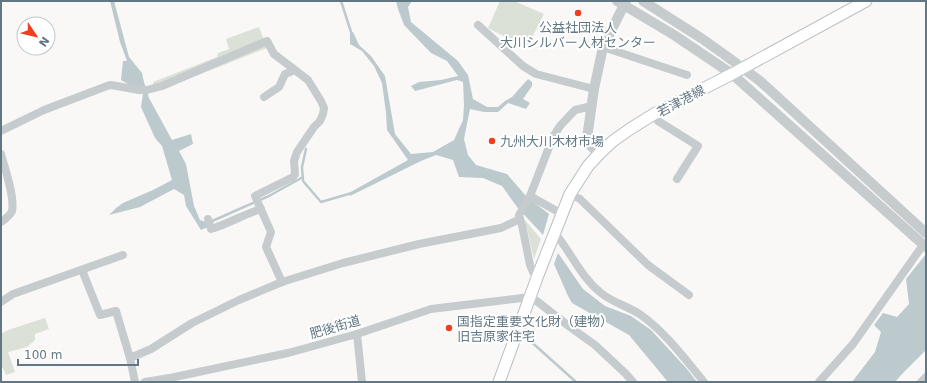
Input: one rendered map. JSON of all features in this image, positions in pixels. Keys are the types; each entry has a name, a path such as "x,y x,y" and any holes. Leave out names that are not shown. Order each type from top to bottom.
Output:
{"main road":[{"name":"若津港線","path":"499,382 546,252 570,194 588,166 599,154 613,141 654,114 866,1"}],"street":[{"path":"643,1 701,38 925,246 853,344 819,382"},
{"path":"599,154 589,144 587,138 594,90 603,47 622,2 674,35 737,71 760,81 926,233"},
{"path":"478,25 523,66 536,74 594,90"},
{"path":"1,131 44,110 107,86 111,85 143,90 162,86 267,41 274,54 308,80 324,108 320,121 314,127 294,160 295,174 293,177 255,196 271,232 266,247 282,282"},
{"path":"603,47 687,75"},
{"path":"264,97 279,87 285,74 295,70"},
{"path":"130,358 151,349 192,322 282,282 343,263 419,244 501,228 520,217 530,196 553,137 560,126 575,110 592,106"},
{"path":"654,114 658,121 698,146 677,179"},
{"path":"1,154 12,199 12,211 7,218 1,222"},
{"path":"570,194 580,199 648,265 689,295"},
{"path":"530,196 562,214"},
{"path":"209,221 211,229 249,213 259,205"},
{"path":"520,217 530,265 533,272 538,275"},
{"path":"553,235 562,242 582,274 601,293 612,301 639,314 650,322 666,337 704,382"},
{"path":"1,302 13,294 123,255"},
{"path":"82,270 100,315 116,311 130,358 135,382"},
{"path":"530,297 595,345 633,382"},
{"name":"肥後街道","path":"145,382 288,353 357,334 431,309 530,297"},
{"path":"357,334 362,382"},
{"path":"921,382 926,377"}],"shaded area":[{"path":"110,1 114,1 129,57 142,73 149,98 172,140 191,134 193,144 179,151 186,164 194,206 200,220 206,222 208,227 201,230 186,206 184,195 174,189 140,207 109,215 123,203 172,180 162,146 155,138 141,107 143,93 121,80 123,61 127,61 120,42"},
{"path":"396,1 412,1 408,7 411,22 458,61 468,75 473,99 487,107 498,107 512,97 528,79 532,82 532,86 523,99 530,103 526,109 508,103 498,112 484,112 470,109 464,139 468,155 476,165 507,174 526,196 549,214 543,235 517,207 502,186 483,178 459,177 453,160 436,155 350,196 349,193 408,160 387,130 382,83 374,66 362,51 350,44 350,33 353,32 359,45 371,56 385,76 395,134 411,154 433,152 454,140 463,120 463,82 457,80 415,91 411,86 419,82 441,80 458,76 447,61 431,53 404,25"},
{"path":"500,1 514,1 544,14 527,48 488,28"},
{"path":"259,27 267,48 155,92 153,82 217,57 218,53 229,49 226,39"},
{"path":"525,220 541,239 534,259"},
{"path":"558,253 583,289 605,306 631,316 651,330 697,382 668,382 629,335 572,303 554,264"},
{"path":"926,254 926,350 895,382 852,382 875,352 881,332 874,325 883,313 897,317 909,304 906,279"},
{"path":"45,318 49,329 35,334 35,340 27,347 8,352 15,372 6,375 1,367 1,334 8,330"}],"waterway":[{"path":"341,1 352,35"},
{"path":"306,149 302,167 303,181 321,202 352,193"},
{"path":"210,222 269,196 303,177"},
{"path":"527,338 576,382"}],"place":[{"name":"公益社団法人 大川シルバー人材センター","path":"578,13"},
{"name":"九州大川木材市場","path":"492,141"},
{"name":"国指定重要文化財（建物） 旧吉原家住宅","path":"449,328"}]}
